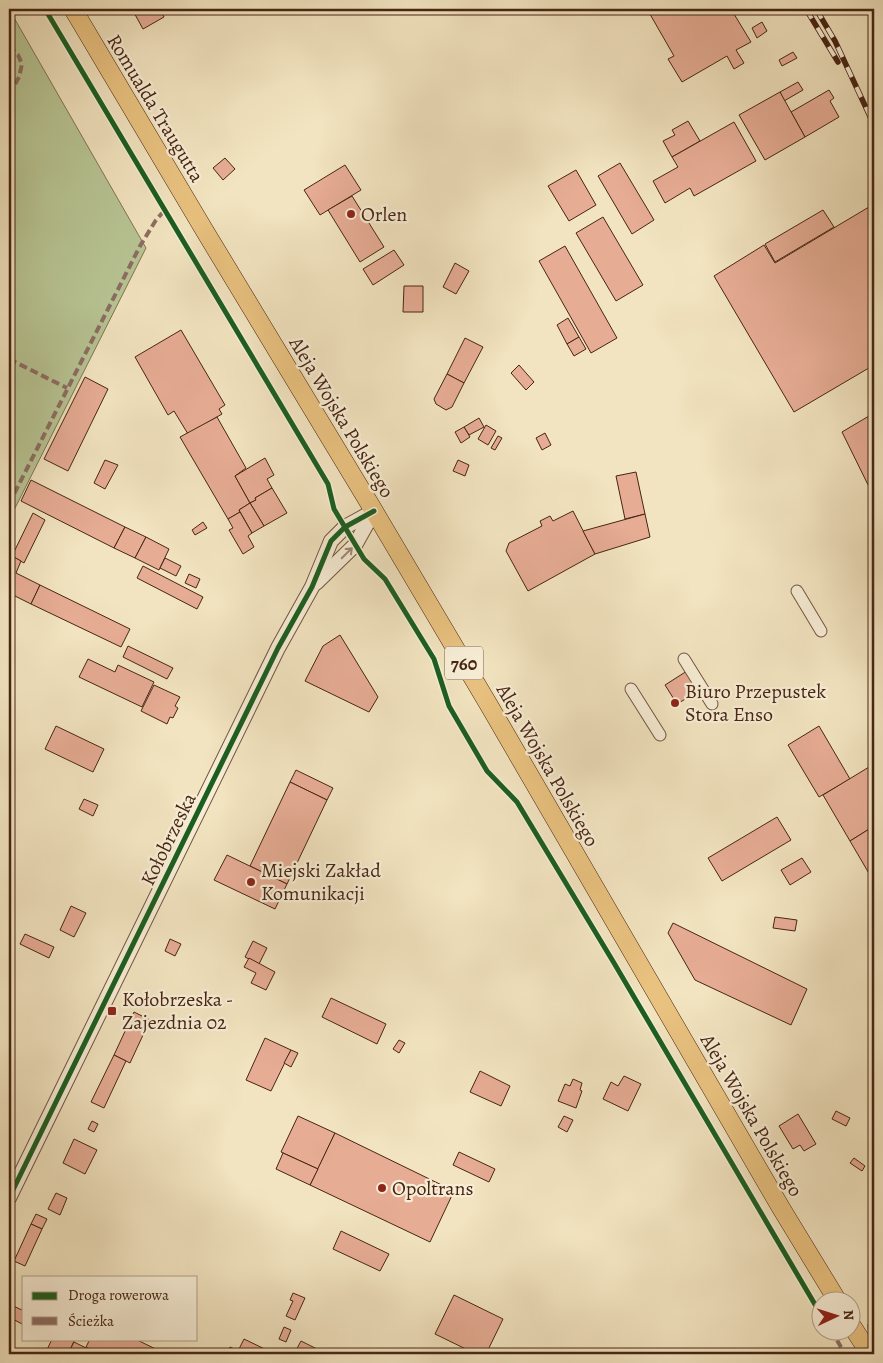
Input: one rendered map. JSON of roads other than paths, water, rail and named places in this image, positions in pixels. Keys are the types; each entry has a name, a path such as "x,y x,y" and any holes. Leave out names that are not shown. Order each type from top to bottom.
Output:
{"main road":[{"name":"Romualda Traugutta","path":"73,9 203,228"},
{"name":"Aleja Wojska Polskiego","path":"203,228 490,707 776,1200 831,1290"},
{"path":"860,1338 870,1354"}],"street":[{"name":"Kołobrzeska","path":"312,587 355,544 374,511"},
{"name":"Kołobrzeska","path":"9,1198 278,648 312,587 331,541 345,527 374,511"},
{"path":"797,591 821,631"},
{"path":"684,659 712,704"},
{"path":"631,689 660,735"}],"railway":[{"path":"806,9 838,62"},
{"path":"816,9 835,41 874,125"}],"place":[{"name":"Orlen","path":"351,214"},
{"name":"Biuro Przepustek Stora Enso","path":"675,703"},
{"name":"Miejski Zakład Komunikacji","path":"251,882"},
{"name":"Kołobrzeska - Zajezdnia 02","path":"112,1011"},
{"name":"Opoltrans","path":"382,1188"}]}
